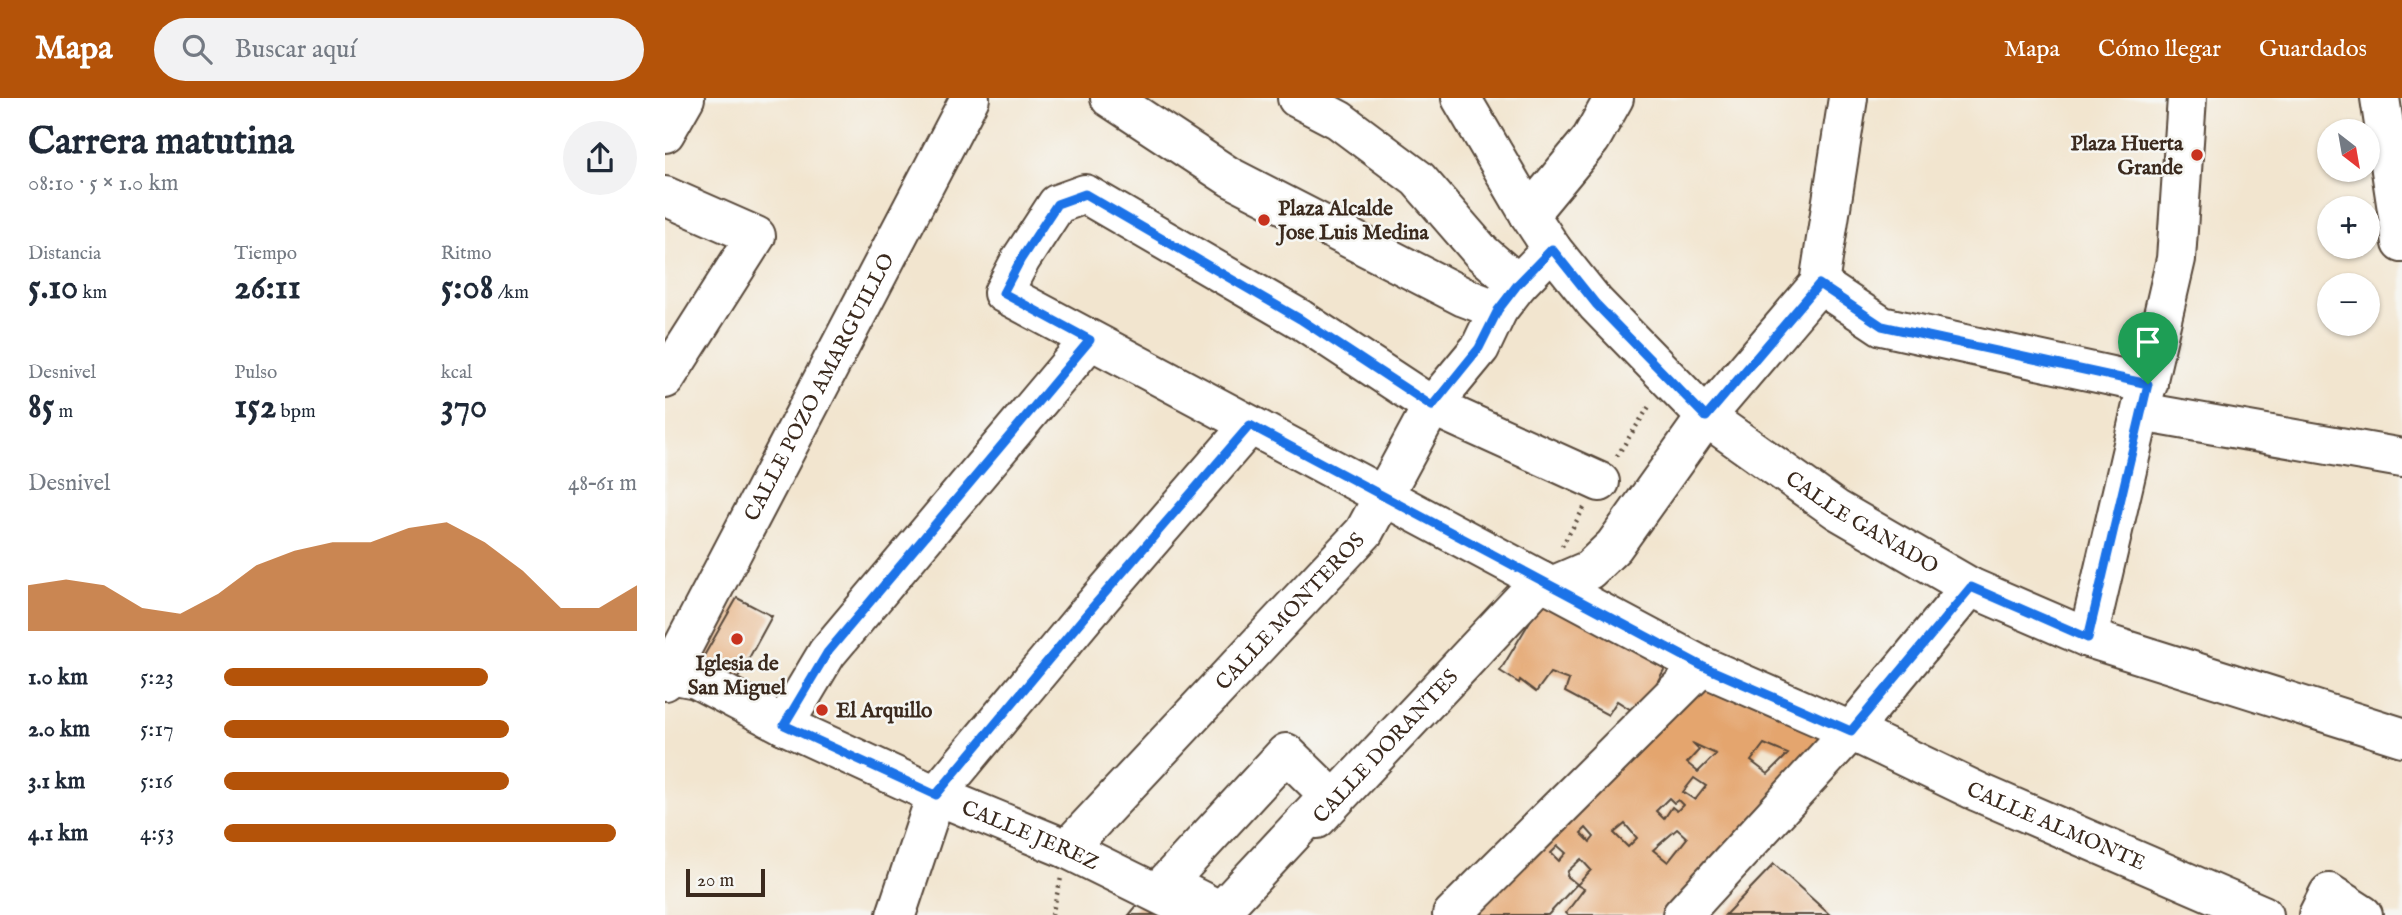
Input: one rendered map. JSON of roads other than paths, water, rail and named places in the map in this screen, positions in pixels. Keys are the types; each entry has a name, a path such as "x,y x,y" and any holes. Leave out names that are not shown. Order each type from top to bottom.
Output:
{"street":[{"path":"665,133 685,98"},
{"name":"CALLE POZO AMARGUILLO","path":"667,675 970,98"},
{"path":"1110,98 1230,177 1464,297 1508,297"},
{"path":"1297,98 1339,120 1418,179 1482,253 1508,297"},
{"name":"CALLE GANADO","path":"1461,98 1529,214 1552,249 1596,304 1706,417 1837,510 1971,587 2088,638 2402,737"},
{"path":"1529,214 1591,139 1614,98"},
{"path":"1546,583 1589,570 1614,546 1706,417 1819,284 1848,98"},
{"path":"2088,638 2176,259 2187,98"},
{"path":"2380,98 2402,243"},
{"name":"CALLE ALMONTE","path":"1432,406 1300,319 1085,194 1057,204 1021,259 1003,293 1702,666 1851,731 1978,792 2263,915"},
{"path":"665,195 756,236 665,379"},
{"name":"CALLE MONTEROS","path":"1067,849 1364,532 1432,406 1479,348 1508,297 1552,249"},
{"path":"1819,284 1882,326 2145,398 2402,458"},
{"path":"784,725 827,653 1090,340"},
{"path":"1432,406 1600,482"},
{"path":"896,915 936,795 1085,616 1250,425"},
{"path":"1614,546 1606,580 1607,599 1621,621"},
{"name":"CALLE DORANTES","path":"1231,915 1380,750 1546,583"},
{"path":"1682,915 1851,731 1971,587"},
{"path":"1453,915 1702,666"},
{"name":"CALLE JEREZ","path":"667,675 696,679 784,725 936,795 1067,849 1201,915"},
{"path":"2318,915 2329,893 2363,915"}],"place":[{"name":"Plaza Huerta Grande","path":"2197,155"},
{"name":"Plaza Alcalde Jose Luis Medina","path":"1264,220"},
{"name":"Iglesia de San Miguel","path":"737,639"},
{"name":"El Arquillo","path":"822,710"}]}
